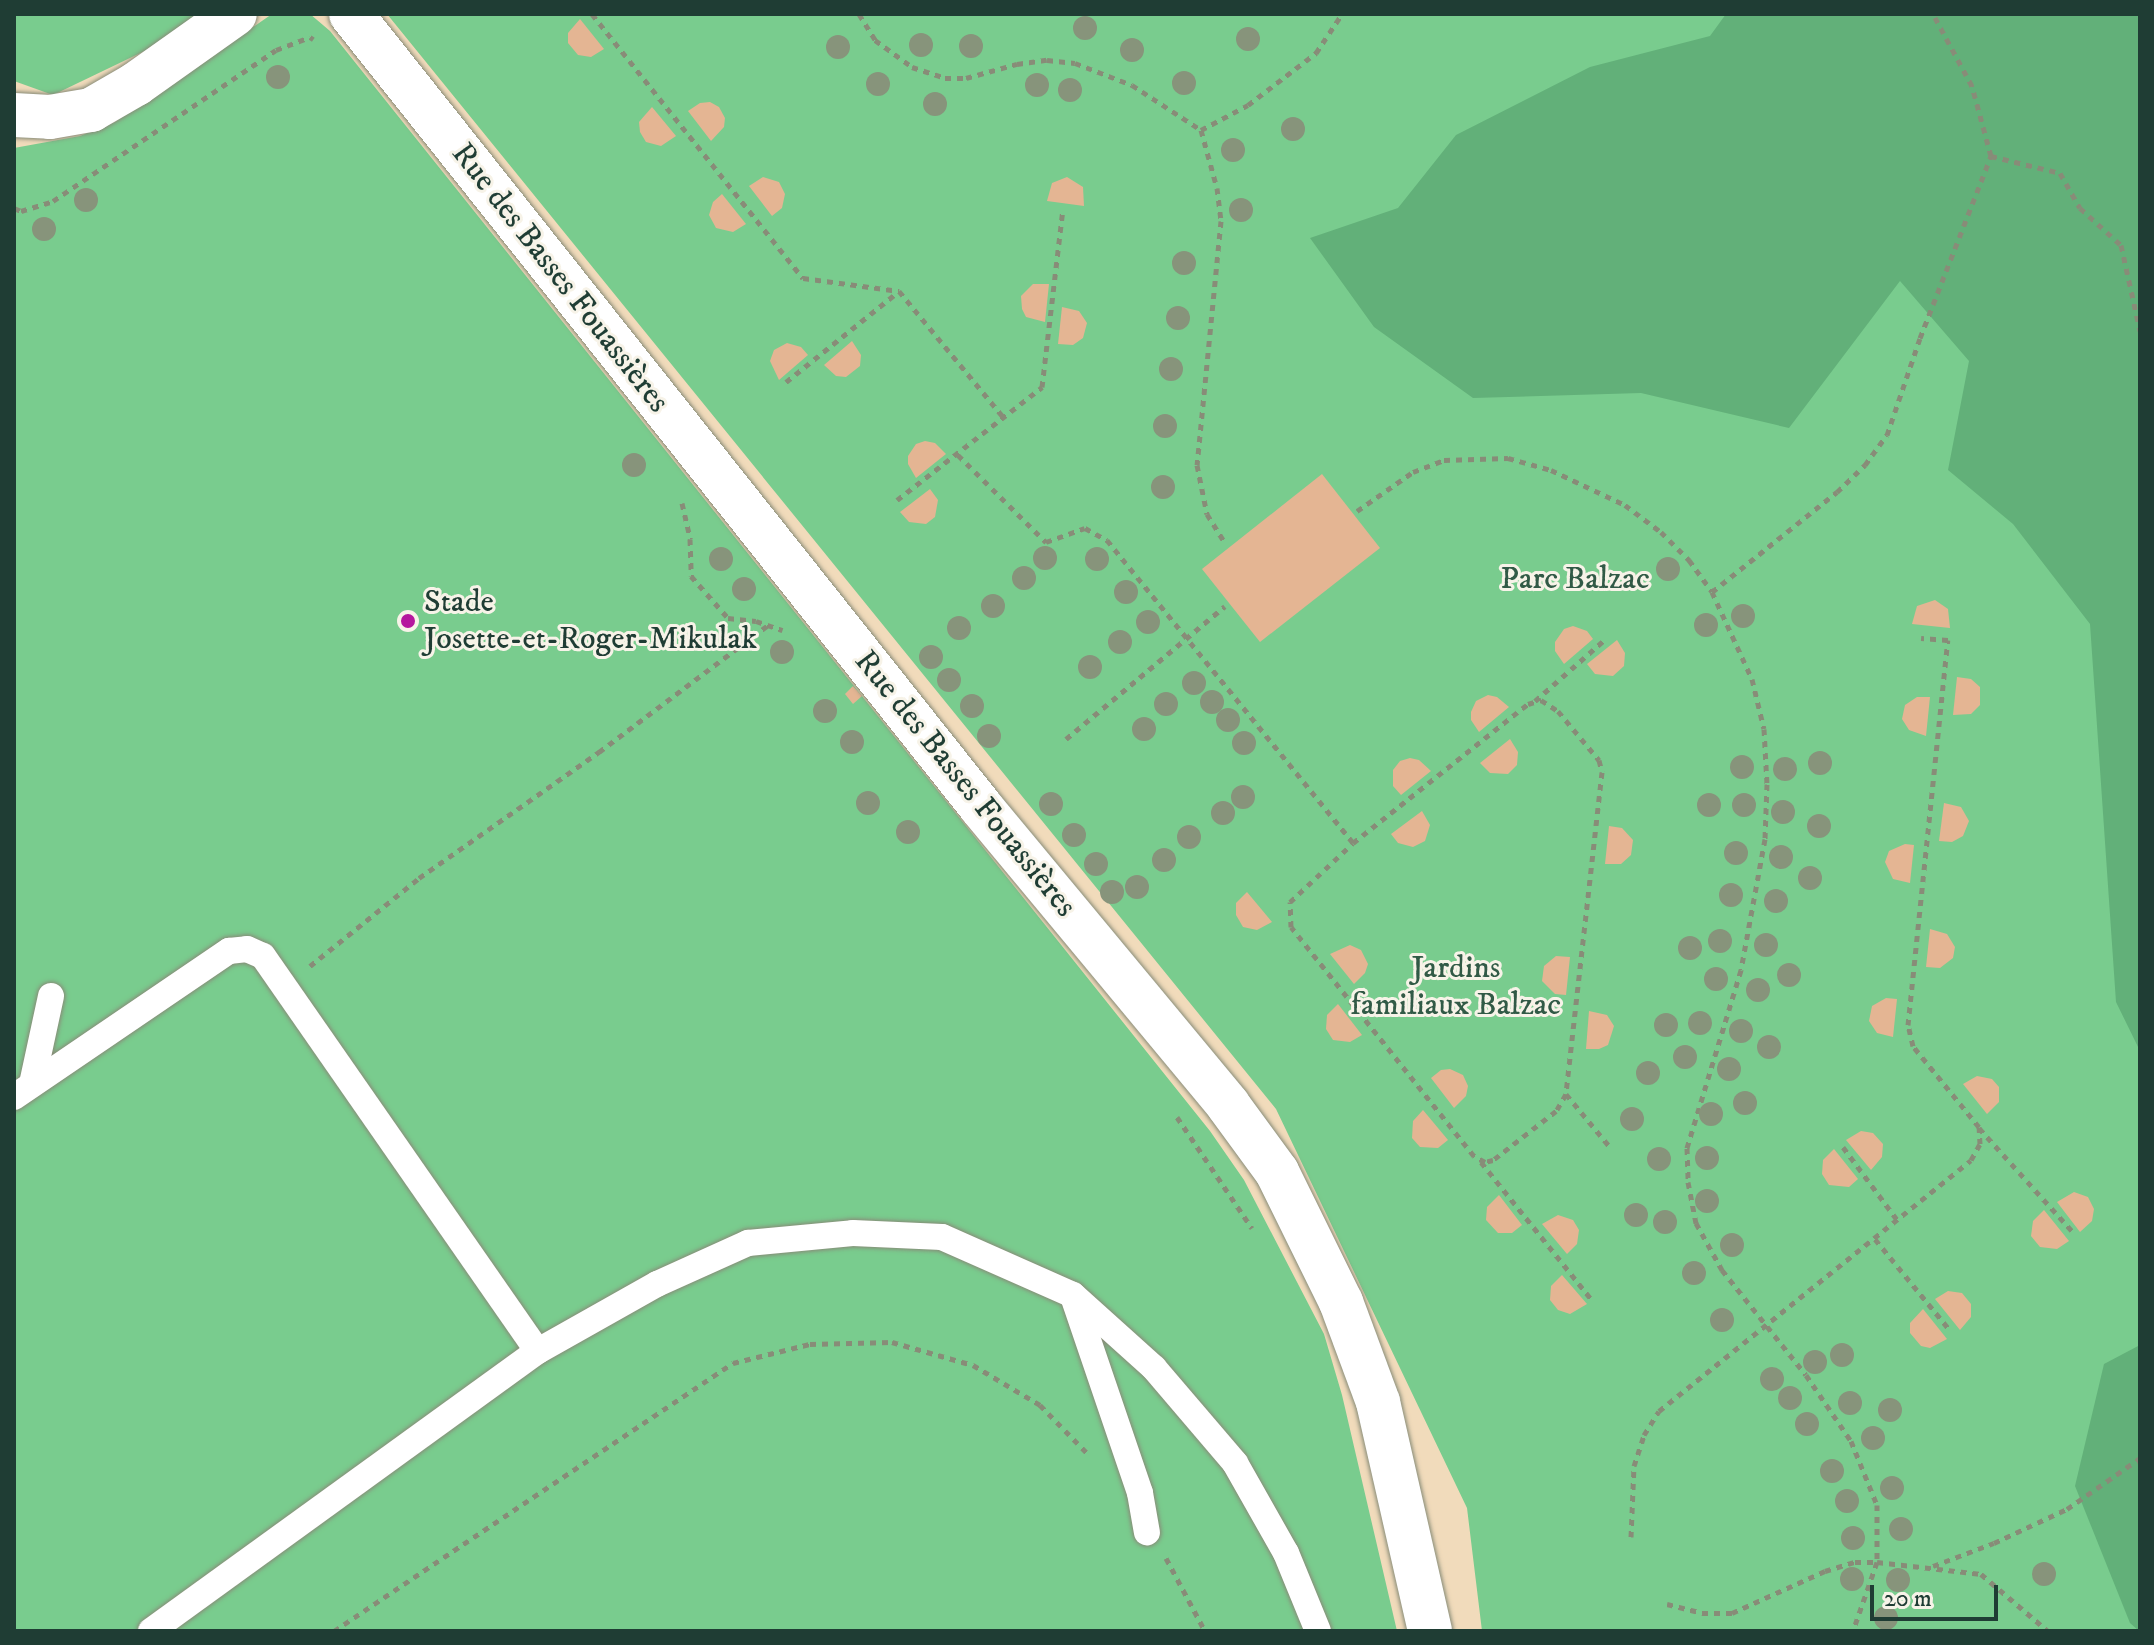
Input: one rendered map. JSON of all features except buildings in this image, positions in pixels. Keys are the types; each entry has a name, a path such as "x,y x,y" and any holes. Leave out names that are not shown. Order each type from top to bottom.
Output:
{"street":[{"path":"14,115 50,117 91,110 136,84 235,14"},
{"name":"Rue des Basses Fouassières","path":"337,30 1228,1105 1277,1172 1341,1302 1378,1402 1430,1631"}],"lane":[{"path":"23,1091 229,951 247,949 263,956 538,1351"},
{"path":"23,1091 51,996"},
{"path":"151,1631 538,1351 657,1284 748,1243 853,1233 942,1237 1073,1295 1154,1368 1235,1463 1286,1553 1318,1631"},
{"path":"1073,1295 1140,1493 1147,1532"}],"path":[{"path":"859,14 875,40 912,67 955,78 1047,60 1075,63 1132,85 1201,130 1217,188 1221,221 1197,465 1207,514 1225,543"},
{"path":"1201,130 1248,105 1296,70 1316,53 1342,14"},
{"path":"1712,592 1837,492 1865,465 1887,435 1920,338 1991,156 1972,86 1933,14"},
{"path":"596,15 803,278 899,291 1004,418"},
{"path":"14,208 21,211 53,201 276,50 337,30"},
{"path":"1991,156 2060,173 2080,208 2121,245 2140,331"},
{"path":"897,500 1042,387 1063,209"},
{"path":"786,382 899,291"},
{"path":"958,455 1046,542 1085,528 1107,540 1353,843"},
{"path":"1357,511 1413,472 1444,460 1508,458 1551,470 1625,505 1661,532 1689,560 1712,592 1752,679 1764,729 1765,839 1741,970 1687,1148 1688,1182 1696,1223 1715,1259 1851,1441 1877,1505 1877,1562 1853,1631"},
{"path":"681,496 690,539 691,576 728,618 768,625 797,636"},
{"path":"1066,739 1225,606"},
{"path":"285,986 419,878 599,752 768,625"},
{"path":"1921,638 1948,640 1908,1025 1913,1046 1979,1127 2073,1232"},
{"path":"1592,1300 1291,927 1290,902 1353,843 1534,701 1603,641"},
{"path":"1481,1161 1493,1160 1556,1111 1566,1094 1602,772 1599,760 1553,706 1534,701"},
{"path":"1566,1094 1610,1147"},
{"path":"1169,1105 1255,1233"},
{"path":"1631,1537 1634,1466 1644,1435 1659,1411 1971,1160 1980,1144 1979,1127"},
{"path":"1843,1147 1898,1221"},
{"path":"1875,1239 1949,1329"},
{"path":"334,1631 733,1363 810,1344 892,1342 973,1365 1040,1405 1090,1457"},
{"path":"1929,1568 1994,1543 2067,1509 2140,1458"},
{"path":"1147,1532 1164,1555 1205,1631"},
{"path":"1667,1604 1702,1613 1732,1613 1825,1571 1855,1562 1877,1562 1981,1574 2048,1631"}],"green space":[{"path":"14,14 202,14 182,33 53,95 14,81"},
{"name":"Stade Josette-et-Roger-Mikulak","path":"272,14 310,14 330,31 1210,1131 1244,1180 1324,1334 1342,1395 1397,1631 14,1631 14,148 80,136 115,122"},
{"name":"Parc Balzac","path":"387,14 2140,14 2140,1631 1482,1631 1467,1508 1276,1109"},
{"path":"1726,14 2140,14 2140,1051 2116,1002 2090,624 2013,524 1948,470 1969,361 1900,281 1789,428 1641,393 1473,398 1374,327 1310,238 1398,208 1456,135 1590,67 1710,36"},
{"path":"2140,1345 2139,1631 2130,1623 2075,1486 2104,1364"}],"place":[{"name":"Stade Josette-et-Roger-Mikulak","path":"408,621"}],"park label":[{"name":"Jardins familiaux Balzac","path":"1456,988"}]}
